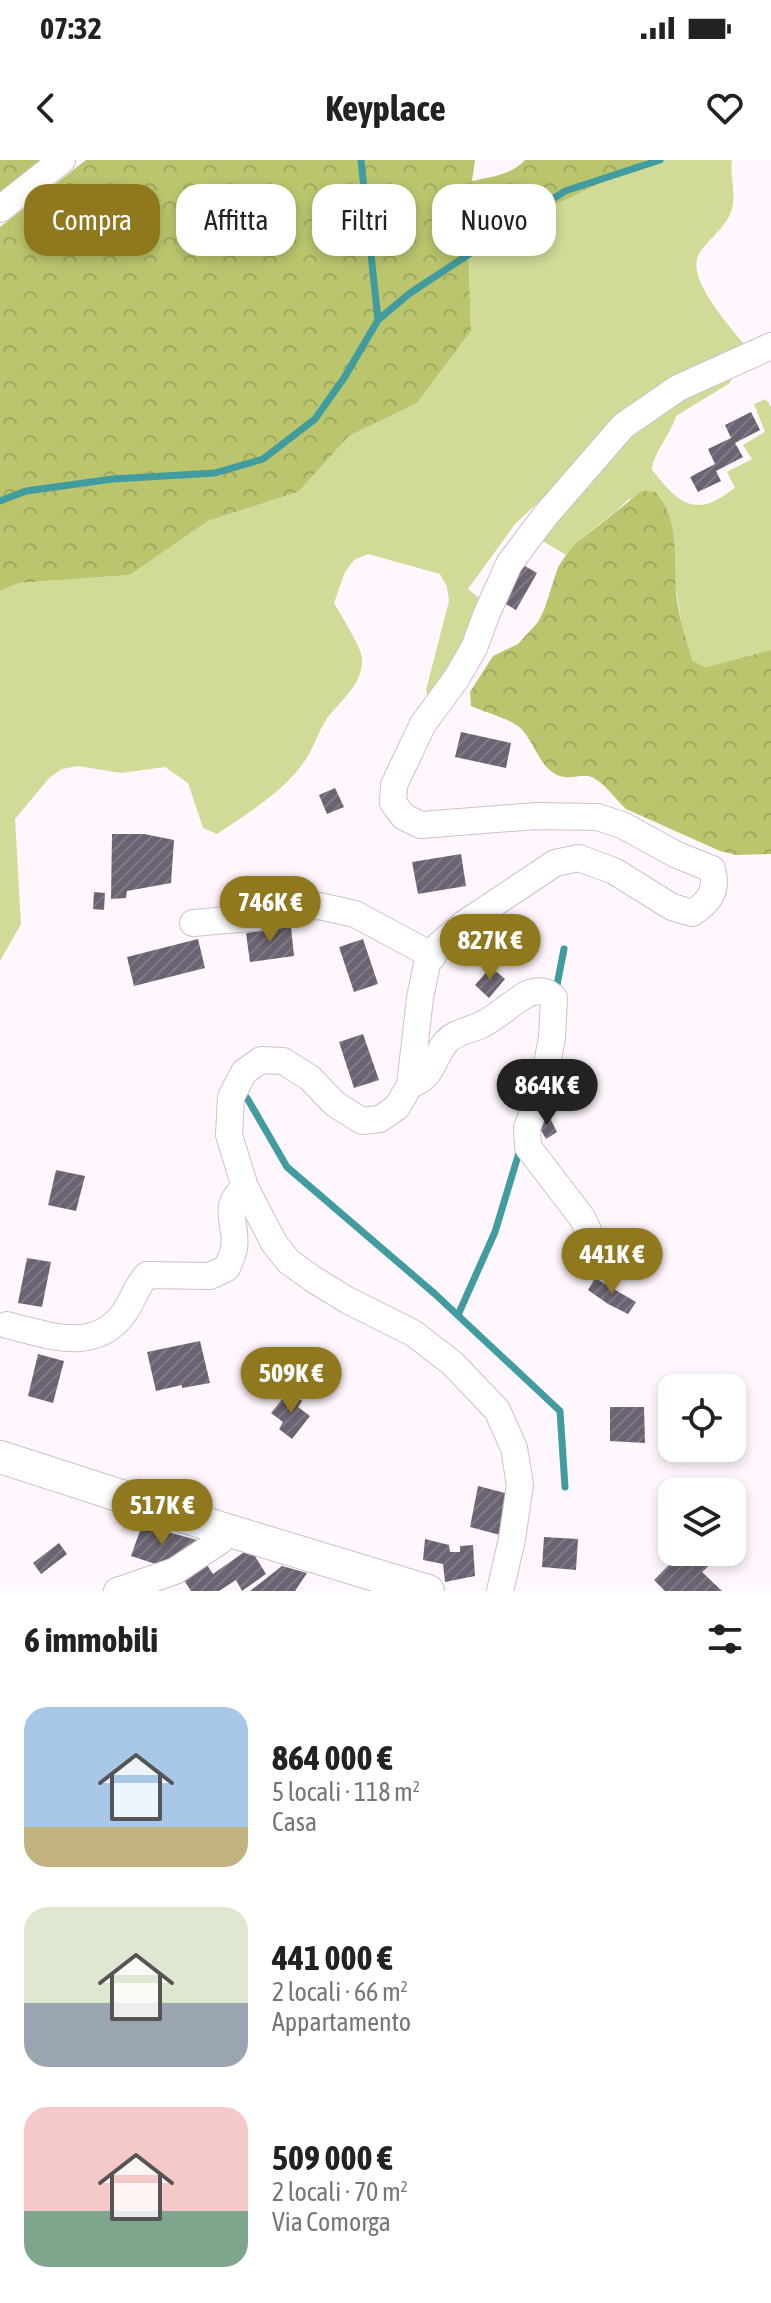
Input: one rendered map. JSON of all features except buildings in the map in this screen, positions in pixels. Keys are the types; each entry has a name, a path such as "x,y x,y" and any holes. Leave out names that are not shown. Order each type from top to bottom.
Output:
{"main road":[{"path":"0,1457 224,1530 428,1591"}],"street":[{"path":"0,209 62,160"},
{"path":"500,1591 520,1485 514,1448 497,1410 452,1363 413,1333 347,1300 288,1261 274,1243 245,1187 229,1135 231,1097 244,1072 261,1060 283,1061 310,1078 335,1104 362,1121 380,1119 397,1107 410,1085 427,964 440,944 465,923 555,863 579,858 591,862 614,871 672,907 692,913 707,903 716,882 712,869 677,855 622,825 597,817 552,816 421,825 404,817 393,803 394,785 423,724 474,648 509,564 545,516 623,426 678,388 771,346"},
{"path":"193,923 274,916 297,907 319,906 355,914 433,956"},
{"path":"410,1085 427,1075 454,1036 481,1025 529,993 538,990 554,998 552,1037 543,1086 527,1128 528,1147 583,1219 599,1256"},
{"path":"7,1325 77,1340 96,1336 122,1316 147,1275 210,1276 227,1268 234,1249 230,1212 237,1194 245,1187"},
{"path":"117,1591 175,1571 220,1541 224,1530"}],"green space":[{"path":"0,160 43,160 0,192"},
{"path":"86,160 475,160 472,181 507,172 525,160 647,160 556,205 556,184 432,184 432,256 469,256 471,331 417,403 349,436 298,492 208,521 130,575 19,583 0,591 0,227 24,208 24,256 160,256 160,184 55,184"},
{"path":"647,160 732,160 731,211 699,254 696,264 703,288 744,344 671,379 515,524 468,589 483,601 473,632 428,699 426,690 449,601 447,587 440,574 368,554 354,560 345,572 334,603 361,653 362,668 355,684 326,720 309,754 287,782 217,834 203,828 188,783 165,767 121,773 78,766 62,769 50,777 15,819 21,924 0,961 0,591 19,583 130,575 208,521 298,492 349,436 417,403 471,331 469,256 556,256 556,205"},
{"path":"732,378 730,383 676,416 655,457 652,470 682,500 697,505 717,500 735,488 727,472 752,459 743,445 765,432 754,404 766,399 771,407 771,650 706,667 693,661 683,633 675,583 630,498 566,555 541,540 613,445 685,398"},
{"path":"642,491 655,492 669,515 673,529 678,608 693,661 706,667 771,650 771,854 736,855 720,851 626,809 593,778 557,775 545,765 518,726 471,706 470,692 493,656 518,644 538,622 558,567 566,555 575,544"}],"waterway":[{"path":"0,501 26,491 113,479 215,473 263,459 315,419 344,378 378,320 361,160"},
{"path":"378,320 410,293 565,191 660,160"},
{"path":"556,990 564,949"},
{"path":"247,1098 287,1167 435,1294 560,1411 565,1487"},
{"path":"458,1315 495,1232 521,1146"}]}
